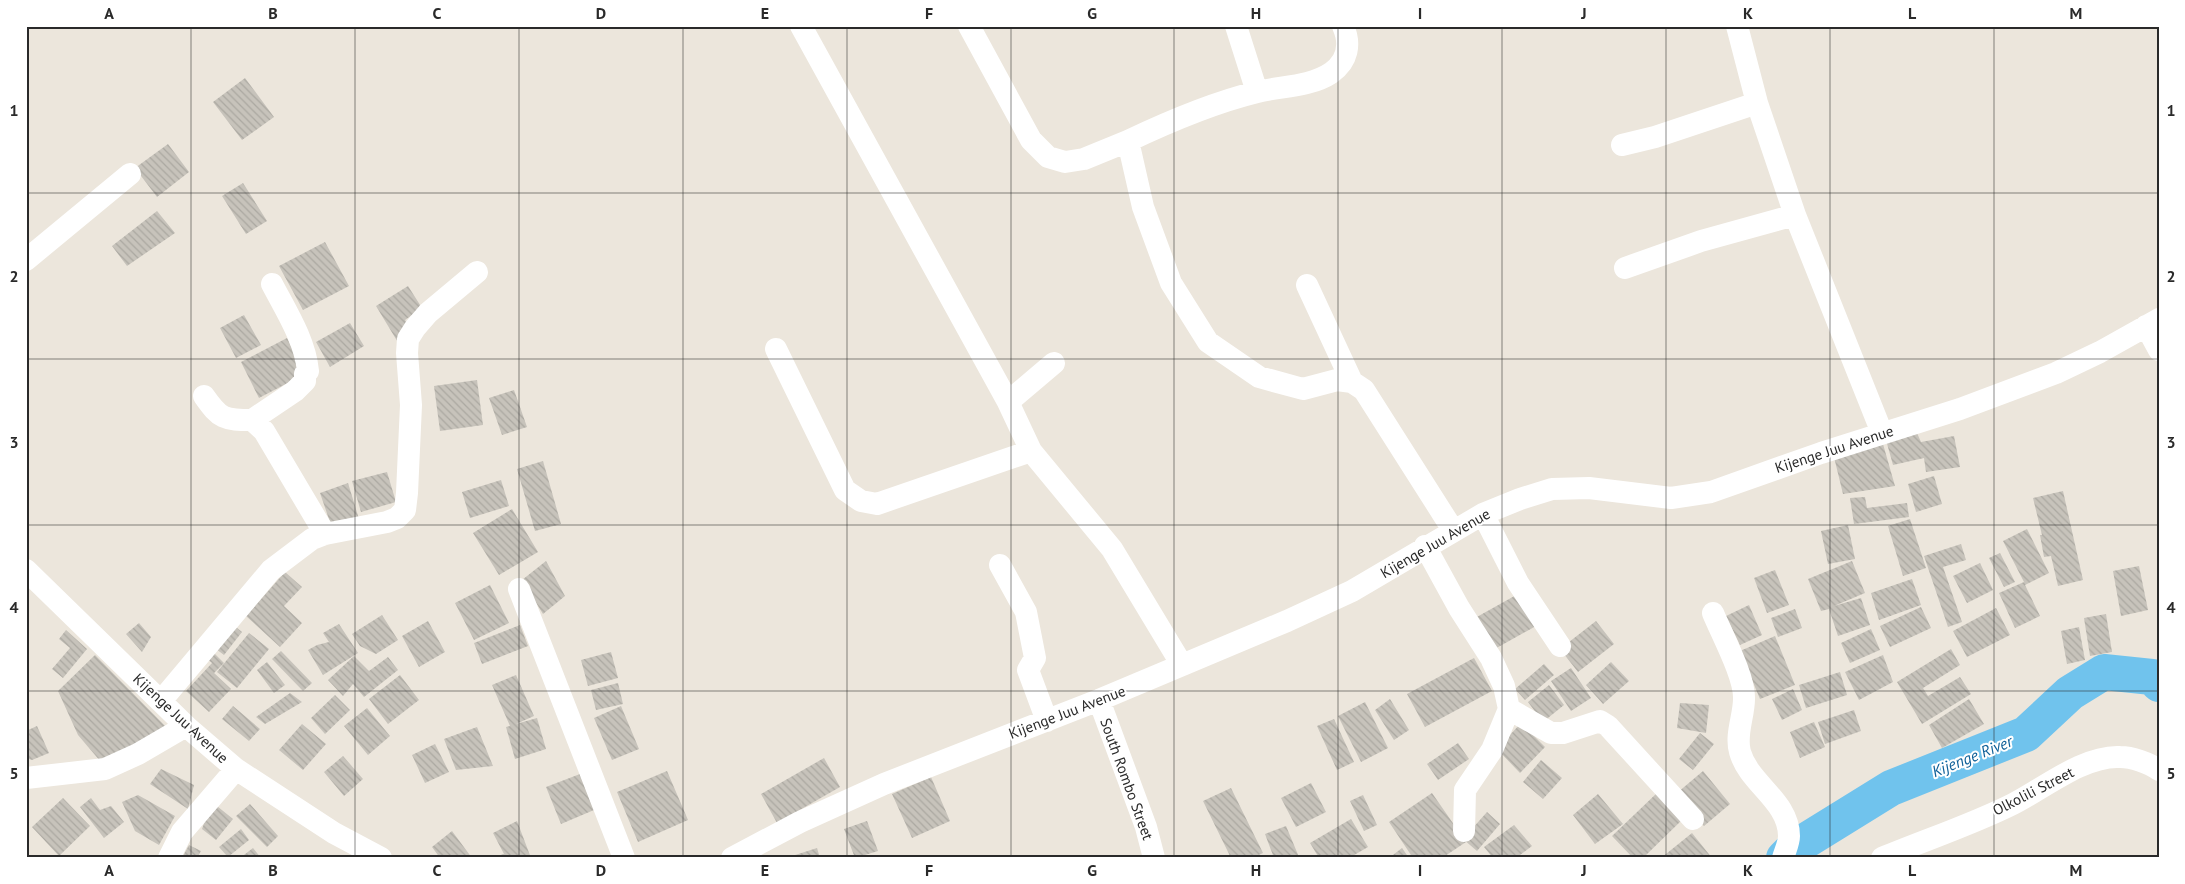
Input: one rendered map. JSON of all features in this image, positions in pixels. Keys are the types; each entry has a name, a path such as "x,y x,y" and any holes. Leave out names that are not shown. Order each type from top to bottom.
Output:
{"street":[{"path":"801,26 1008,402 1031,451 1112,549 1182,665"},
{"path":"969,26 1032,140 1048,157 1065,162 1084,159 1128,141 1175,118 1257,92 1294,86 1330,74 1339,66 1347,52 1348,39 1343,26"},
{"path":"1236,26 1257,92"},
{"path":"1737,26 1757,103 1795,214 1882,433"},
{"path":"1622,145 1655,137 1757,103"},
{"path":"1128,141 1144,207 1171,283 1208,342 1258,377 1303,389 1337,380 1352,382 1364,390 1453,530"},
{"path":"26,260 130,174"},
{"path":"1626,268 1701,242 1795,214"},
{"path":"161,701 271,570 312,539 325,534 387,522 397,518 404,510 408,493 411,405 407,353 408,339 428,313 477,272"},
{"path":"204,396 216,413 231,420 252,420 295,392 305,380 305,374 308,372 307,360 294,327 272,284"},
{"path":"1307,285 1352,382"},
{"path":"2152,323 2159,350"},
{"name":"Kijenge Juu Avenue","path":"732,858 800,822 884,784 1047,721 1248,639 1352,591 1453,530 1483,514 1520,499 1552,489 1589,488 1671,498 1711,492 1960,408 2056,373 2100,352 2152,323"},
{"path":"776,349 845,490 861,501 877,504 1031,451"},
{"path":"1008,402 1054,363"},
{"path":"252,420 264,431 325,534"},
{"path":"1483,514 1518,583 1560,646"},
{"path":"1425,546 1490,658 1504,686 1509,708 1492,750 1464,790 1464,831"},
{"path":"1000,565 1026,612 1035,658 1028,670 1047,721"},
{"name":"Kijenge Juu Avenue","path":"26,570 186,726 236,769 319,824 380,858"},
{"path":"519,589 624,858"},
{"path":"1713,613 1741,680 1744,698 1740,730 1740,752 1754,779 1785,815 1789,837 1783,858"},
{"name":"South Rombo Street","path":"1099,700 1146,827 1154,858"},
{"path":"1509,708 1550,734 1563,733 1600,721 1608,726 1693,819"},
{"path":"26,778 104,769 138,754 186,726"},
{"name":"Olkolili Street","path":"1882,858 2013,804 2064,774 2093,762 2119,757 2150,764 2159,770"},
{"path":"169,858 182,832 236,769"}],"building":[{"path":"245,78 274,117 242,140 213,102"},
{"path":"168,144 189,172 157,197 135,168"},
{"path":"243,183 267,221 246,234 222,196"},
{"path":"157,211 175,233 127,266 112,246"},
{"path":"325,242 349,286 303,310 279,266"},
{"path":"408,286 422,308 405,320 417,339 402,349 376,306"},
{"path":"244,315 261,345 236,358 220,328"},
{"path":"350,323 364,346 330,367 316,342"},
{"path":"287,338 305,374 259,398 241,362"},
{"path":"477,380 483,425 440,431 434,386"},
{"path":"514,390 527,427 502,435 489,398"},
{"path":"1917,433 1921,442 1954,436 1960,467 1926,472 1924,458 1893,465 1886,440"},
{"path":"1883,444 1895,486 1843,494 1833,453"},
{"path":"543,461 561,524 535,531 517,469"},
{"path":"387,472 396,502 361,512 352,481"},
{"path":"1934,476 1942,504 1916,512 1908,484"},
{"path":"501,480 509,506 470,518 462,492"},
{"path":"348,483 359,519 332,528 320,493"},
{"path":"2063,491 2083,580 2058,586 2051,556 2044,557 2040,535 2042,535 2033,498"},
{"path":"1865,497 1867,508 1907,503 1909,517 1854,524 1850,498"},
{"path":"512,509 538,552 499,575 473,533"},
{"path":"1910,519 1926,568 1903,576 1888,526"},
{"path":"1848,525 1855,559 1828,564 1821,531"},
{"path":"2027,529 2049,573 2025,585 2040,616 2015,628 1999,593 2024,582 2003,541"},
{"path":"1961,544 1966,560 1943,567 1962,622 1948,627 1924,556"},
{"path":"2000,553 2015,582 2004,587 1989,558"},
{"path":"546,561 565,596 543,614 522,580"},
{"path":"1852,561 1865,593 1834,606 1861,598 1870,625 1838,636 1829,609 1821,611 1808,579"},
{"path":"1980,563 1993,590 1967,603 1953,576"},
{"path":"2139,566 2148,610 2121,616 2113,571"},
{"path":"1775,570 1789,605 1767,613 1754,578"},
{"path":"285,572 302,587 284,606 302,623 280,647 246,616"},
{"path":"1912,579 1921,605 1879,620 1871,593"},
{"path":"490,585 509,623 474,640 455,603"},
{"path":"1518,594 1536,626 1493,650 1475,618"},
{"path":"1749,605 1762,635 1740,645 1726,616"},
{"path":"1921,607 1931,628 1890,647 1880,626"},
{"path":"1996,608 2010,635 1967,657 1953,631"},
{"path":"1795,609 1802,628 1778,637 1771,618"},
{"path":"2106,614 2112,652 2090,656 2084,618"},
{"path":"382,615 398,640 376,654 360,646 352,634"},
{"path":"428,621 445,652 419,667 402,636"},
{"path":"1596,621 1614,644 1578,672 1560,649"},
{"path":"139,623 151,637 142,652 126,634"},
{"path":"231,623 242,632 224,655 212,646"},
{"path":"339,624 358,653 323,675 308,650 329,642 323,633"},
{"path":"520,625 528,646 482,664 474,643"},
{"path":"2079,627 2085,660 2067,664 2061,631"},
{"path":"1871,629 1880,650 1850,663 1841,643"},
{"path":"66,630 87,649 63,678 52,669 70,648 59,639"},
{"path":"249,633 269,649 237,688 217,672"},
{"path":"1775,636 1795,685 1760,699 1740,651"},
{"path":"1951,649 1960,665 1923,688 1928,696 1960,677 1971,694 1922,724 1897,682"},
{"path":"212,651 224,663 214,673 231,689 209,712 186,691 212,663 206,658"},
{"path":"281,651 312,683 303,691 272,659"},
{"path":"611,652 618,678 588,686 581,660"},
{"path":"95,655 168,729 101,762 78,735 58,691"},
{"path":"1883,655 1893,682 1859,700 1845,672"},
{"path":"354,656 369,671 388,657 398,670 364,697 353,684 343,696 328,680"},
{"path":"1474,658 1492,691 1425,727 1407,694"},
{"path":"267,662 285,685 274,693 257,670"},
{"path":"1611,662 1629,681 1603,704 1586,685"},
{"path":"1544,664 1554,675 1525,700 1515,689"},
{"path":"1571,668 1591,698 1571,711 1551,681"},
{"path":"1840,672 1847,695 1806,708 1799,685"},
{"path":"400,675 419,700 388,724 369,699"},
{"path":"516,675 534,716 516,724 537,718 546,749 515,759 506,727 510,726 492,685"},
{"path":"618,683 623,704 596,710 591,690"},
{"path":"1549,685 1564,705 1543,722 1528,702"},
{"path":"1793,689 1802,710 1782,720 1772,699"},
{"path":"290,693 302,702 265,724 256,717"},
{"path":"335,695 350,710 325,734 311,718"},
{"path":"1390,699 1409,730 1394,740 1375,710"},
{"path":"1969,699 1984,724 1942,748 1929,725"},
{"path":"1365,702 1388,748 1361,762 1338,716"},
{"path":"1680,703 1709,705 1706,733 1677,728"},
{"path":"233,706 260,729 249,741 222,719"},
{"path":"621,706 639,749 612,760 594,718"},
{"path":"367,708 390,736 368,755 344,726"},
{"path":"1854,710 1861,731 1825,744 1818,722"},
{"path":"1334,719 1354,762 1337,770 1317,726"},
{"path":"1814,722 1825,747 1800,758 1790,732"},
{"path":"1521,723 1545,747 1520,773 1497,749"},
{"path":"302,724 326,744 303,770 279,750"},
{"path":"37,726 49,753 32,760 26,758 26,731"},
{"path":"477,727 493,766 456,770 444,739"},
{"path":"1700,733 1714,744 1693,770 1679,759"},
{"path":"1458,743 1469,759 1438,780 1427,764"},
{"path":"435,744 449,772 425,783 412,755"},
{"path":"343,756 363,779 344,796 324,772"},
{"path":"824,758 840,787 777,823 761,794"},
{"path":"1541,760 1562,778 1543,799 1523,782"},
{"path":"161,769 194,785 188,809 150,784"},
{"path":"667,771 688,820 638,842 617,792"},
{"path":"1703,771 1730,804 1704,826 1677,793"},
{"path":"580,774 594,810 561,824 546,787"},
{"path":"931,777 950,821 912,838 892,794"},
{"path":"1311,783 1326,812 1296,827 1281,798"},
{"path":"1231,788 1263,853 1252,858 1231,858 1203,801"},
{"path":"1658,792 1683,819 1643,858 1633,858 1612,836"},
{"path":"1432,793 1466,842 1442,858 1413,858 1389,822"},
{"path":"1598,794 1623,824 1595,844 1573,815"},
{"path":"138,795 175,816 159,845 135,831 122,802"},
{"path":"1363,795 1377,825 1364,831 1350,801"},
{"path":"63,798 90,826 59,856 32,827"},
{"path":"91,798 100,810 111,806 124,822 104,838 80,807"},
{"path":"212,802 233,819 216,840 202,829"},
{"path":"250,804 278,836 267,847 236,816"},
{"path":"1487,812 1500,824 1477,851 1463,839"},
{"path":"1351,819 1368,847 1349,858 1319,858 1310,843"},
{"path":"517,821 531,858 491,858 504,854 493,833"},
{"path":"867,821 878,851 855,858 844,829"},
{"path":"1514,825 1532,846 1516,858 1493,858 1484,847"},
{"path":"1286,826 1299,857 1274,858 1265,834"},
{"path":"241,829 249,840 228,857 219,847"},
{"path":"452,831 472,858 440,858 432,847"},
{"path":"1692,833 1712,858 1661,858"},
{"path":"189,845 201,851 197,858 182,858"},
{"path":"253,848 261,858 240,858"},
{"path":"817,848 820,858 789,858 789,857"},
{"path":"1402,848 1409,858 1389,858"}],"waterway":[{"name":"Kijenge River","path":"1784,858 1794,848 1891,788 2026,734 2070,693 2104,672 2152,677 2159,684"}]}
